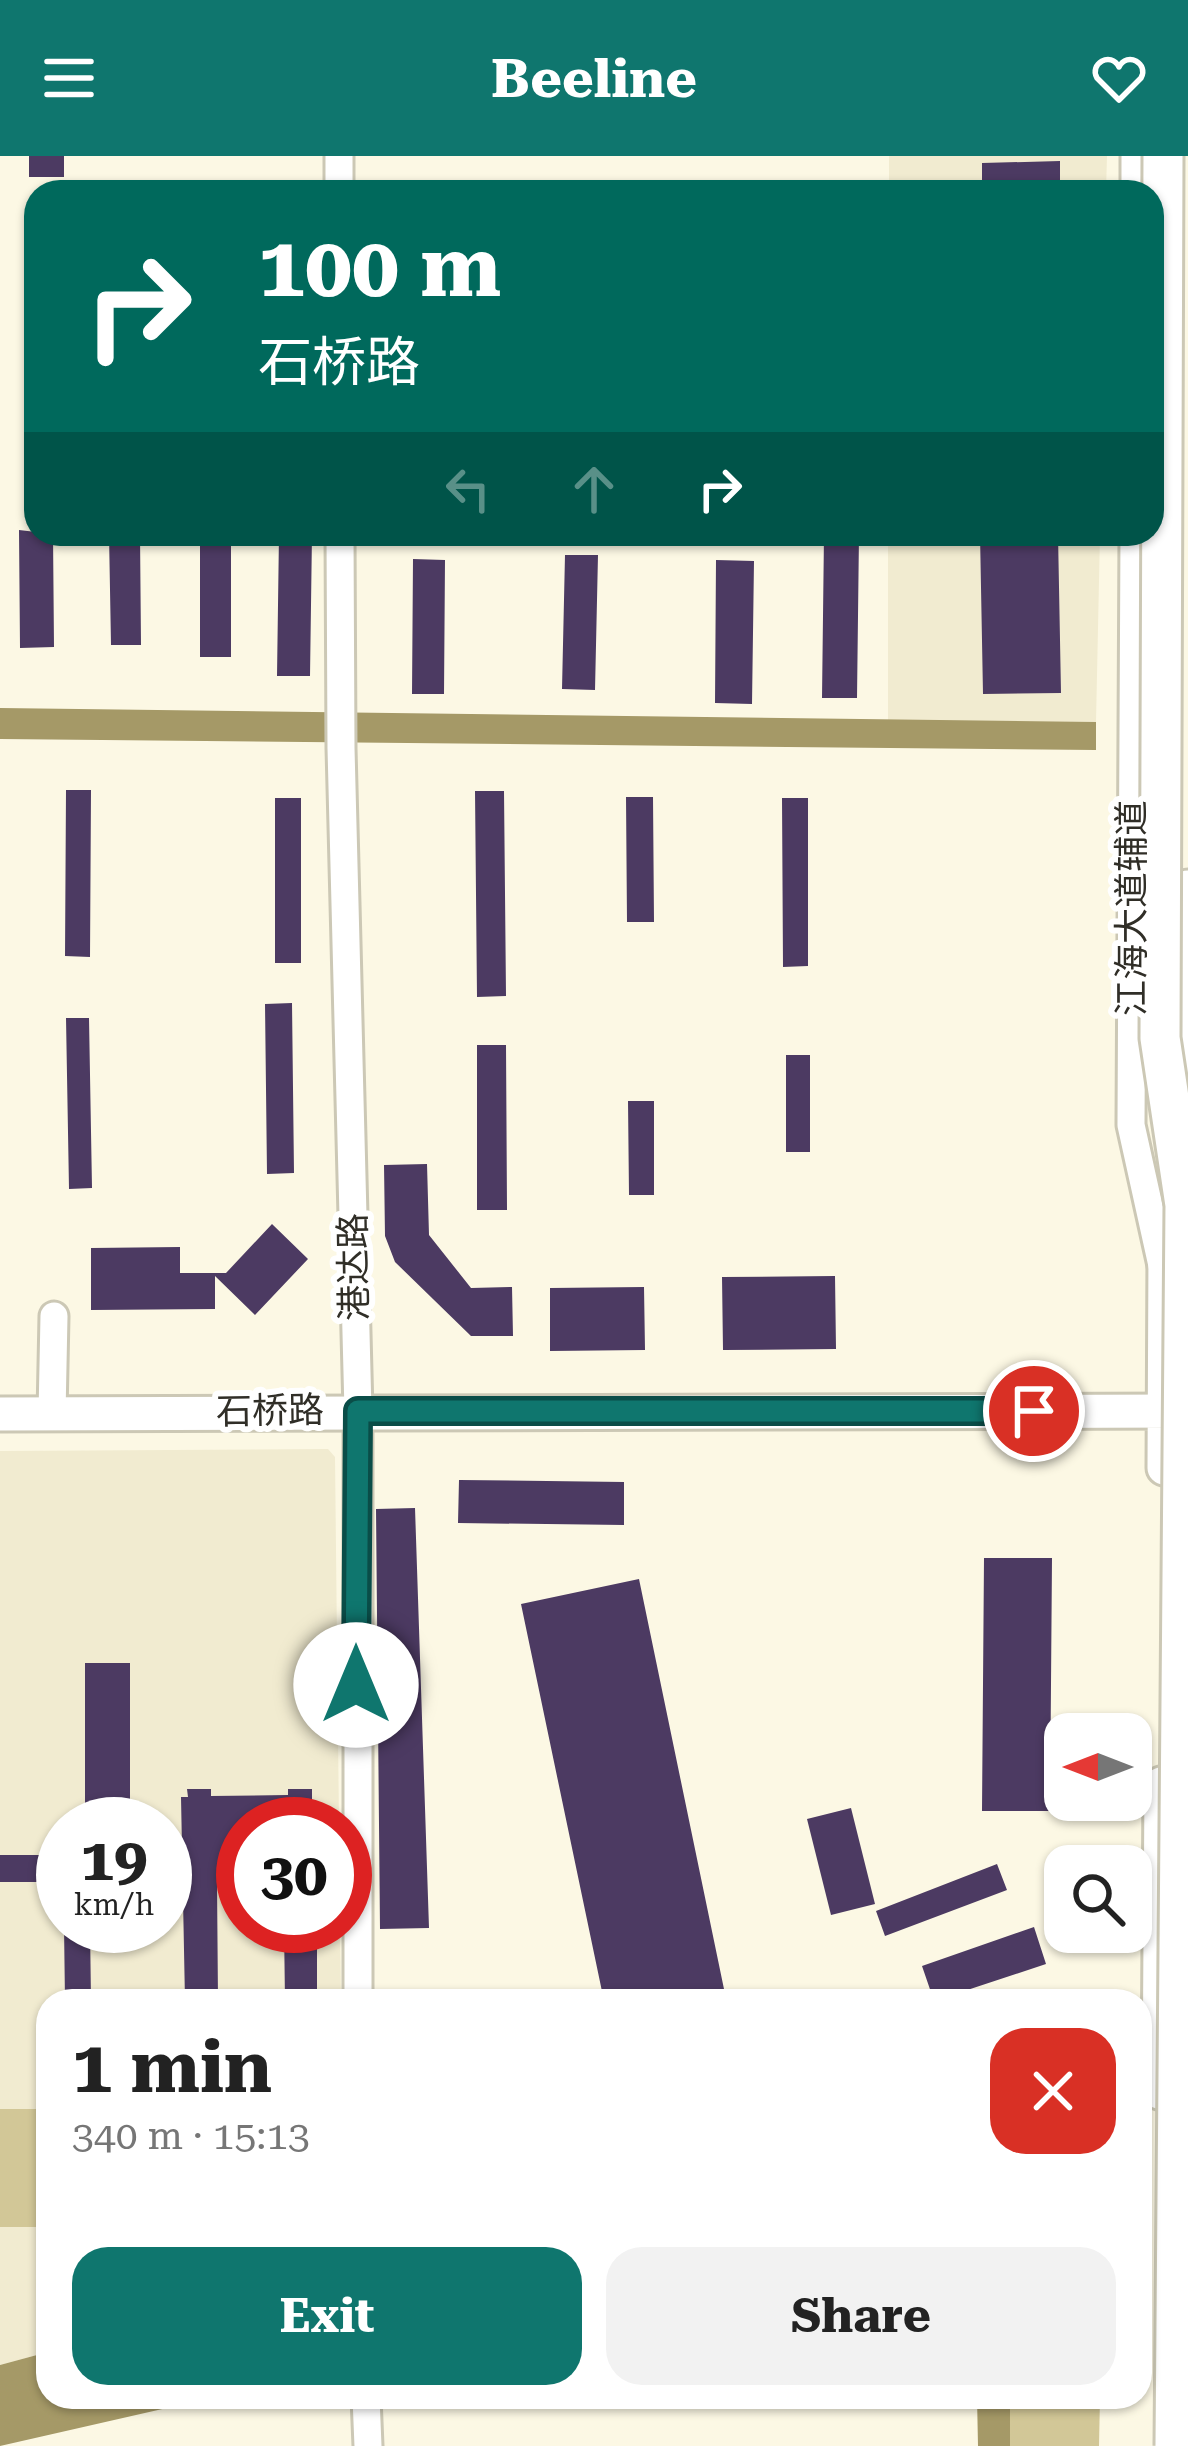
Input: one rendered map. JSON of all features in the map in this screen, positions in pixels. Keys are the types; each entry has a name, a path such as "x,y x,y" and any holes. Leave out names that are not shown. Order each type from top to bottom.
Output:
{"highway":[{"path":"1162,546 1160,1038 1185,1204"},
{"path":"1174,2446 1188,890"}],"main road":[{"path":"1158,2446 1159,1970 1176,1403 1165,1278 1179,156"},
{"name":"石桥路","path":"0,1396 53,1405"},
{"name":"石桥路","path":"0,1414 53,1405 1176,1403"}],"street":[{"name":"港达路","path":"340,546 357,1403 358,1989"},
{"name":"江海大道辅道","path":"1133,546 1131,1125 1165,1278"},
{"path":"53,1405 54,1316"},
{"path":"366,2409 368,2446"}],"shaded area":[{"path":"889,156 1107,156 1106,180 889,180"},
{"path":"888,546 1100,546 1096,722 888,721"},
{"path":"0,708 1096,722 1096,750 0,739"},
{"path":"328,1449 335,1457 339,1797 216,1797 216,1953 340,1953 341,1989 36,1989 36,2355 0,2365 0,1451"},
{"path":"0,2109 36,2109 36,2227 0,2227"},
{"path":"36,2355 36,2409 162,2409 0,2446 0,2365"},
{"path":"977,2409 1010,2409 1010,2446 978,2446"},
{"path":"1010,2409 1100,2409 1099,2446 1010,2446"}],"building":[{"path":"29,156 64,156 64,177 29,177"},
{"path":"1060,161 1060,180 982,180 982,163"},
{"path":"19,530 24,531 24,546 53,546 54,647 20,648"},
{"path":"109,546 140,546 141,645 111,645"},
{"path":"200,546 231,546 231,657 200,657"},
{"path":"279,546 312,546 310,676 277,676"},
{"path":"824,546 859,546 857,698 822,698"},
{"path":"980,546 1058,546 1061,693 983,694"},
{"path":"565,555 598,555 595,690 562,689"},
{"path":"413,559 445,560 444,694 412,694"},
{"path":"716,560 754,561 752,704 715,703"},
{"path":"66,790 91,790 90,957 65,956"},
{"path":"475,791 504,791 506,996 477,997"},
{"path":"626,797 653,797 654,922 627,922"},
{"path":"275,798 301,798 301,963 275,963"},
{"path":"782,798 808,798 808,966 783,967"},
{"path":"292,1003 294,1173 267,1174 265,1004"},
{"path":"66,1018 89,1018 92,1188 69,1189"},
{"path":"477,1045 506,1045 507,1210 477,1210"},
{"path":"786,1055 810,1055 810,1152 786,1152"},
{"path":"628,1101 654,1101 654,1195 629,1195"},
{"path":"427,1164 429,1235 471,1288 512,1287 513,1336 471,1336 395,1262 385,1236 384,1165"},
{"path":"272,1224 308,1259 255,1315 215,1276 215,1309 91,1310 91,1248 180,1247 180,1273 226,1273"},
{"path":"835,1276 836,1349 723,1350 722,1277"},
{"path":"644,1287 645,1350 550,1351 550,1288"},
{"path":"459,1480 624,1482 624,1525 458,1523"},
{"path":"415,1508 429,1928 380,1929 376,1509"},
{"path":"984,1558 1052,1558 1051,1713 1044,1713 1044,1811 982,1811"},
{"path":"639,1579 724,1989 601,1989 521,1604"},
{"path":"85,1663 130,1663 130,1797 85,1797"},
{"path":"187,1789 211,1789 211,1796 288,1795 288,1789 312,1789 312,1797 216,1797 218,1989 185,1989 184,1953 192,1953 192,1797"},
{"path":"851,1808 875,1904 831,1915 807,1819"},
{"path":"0,1855 36,1855 36,1882 0,1882"},
{"path":"997,1864 1007,1890 885,1936 876,1911"},
{"path":"1034,1927 1046,1964 970,1989 930,1989 922,1966"},
{"path":"64,1953 90,1953 91,1989 65,1989"},
{"path":"284,1953 317,1953 317,1989 285,1989"}],"route":[{"path":"356,1685 358,1411 1034,1411"}]}
